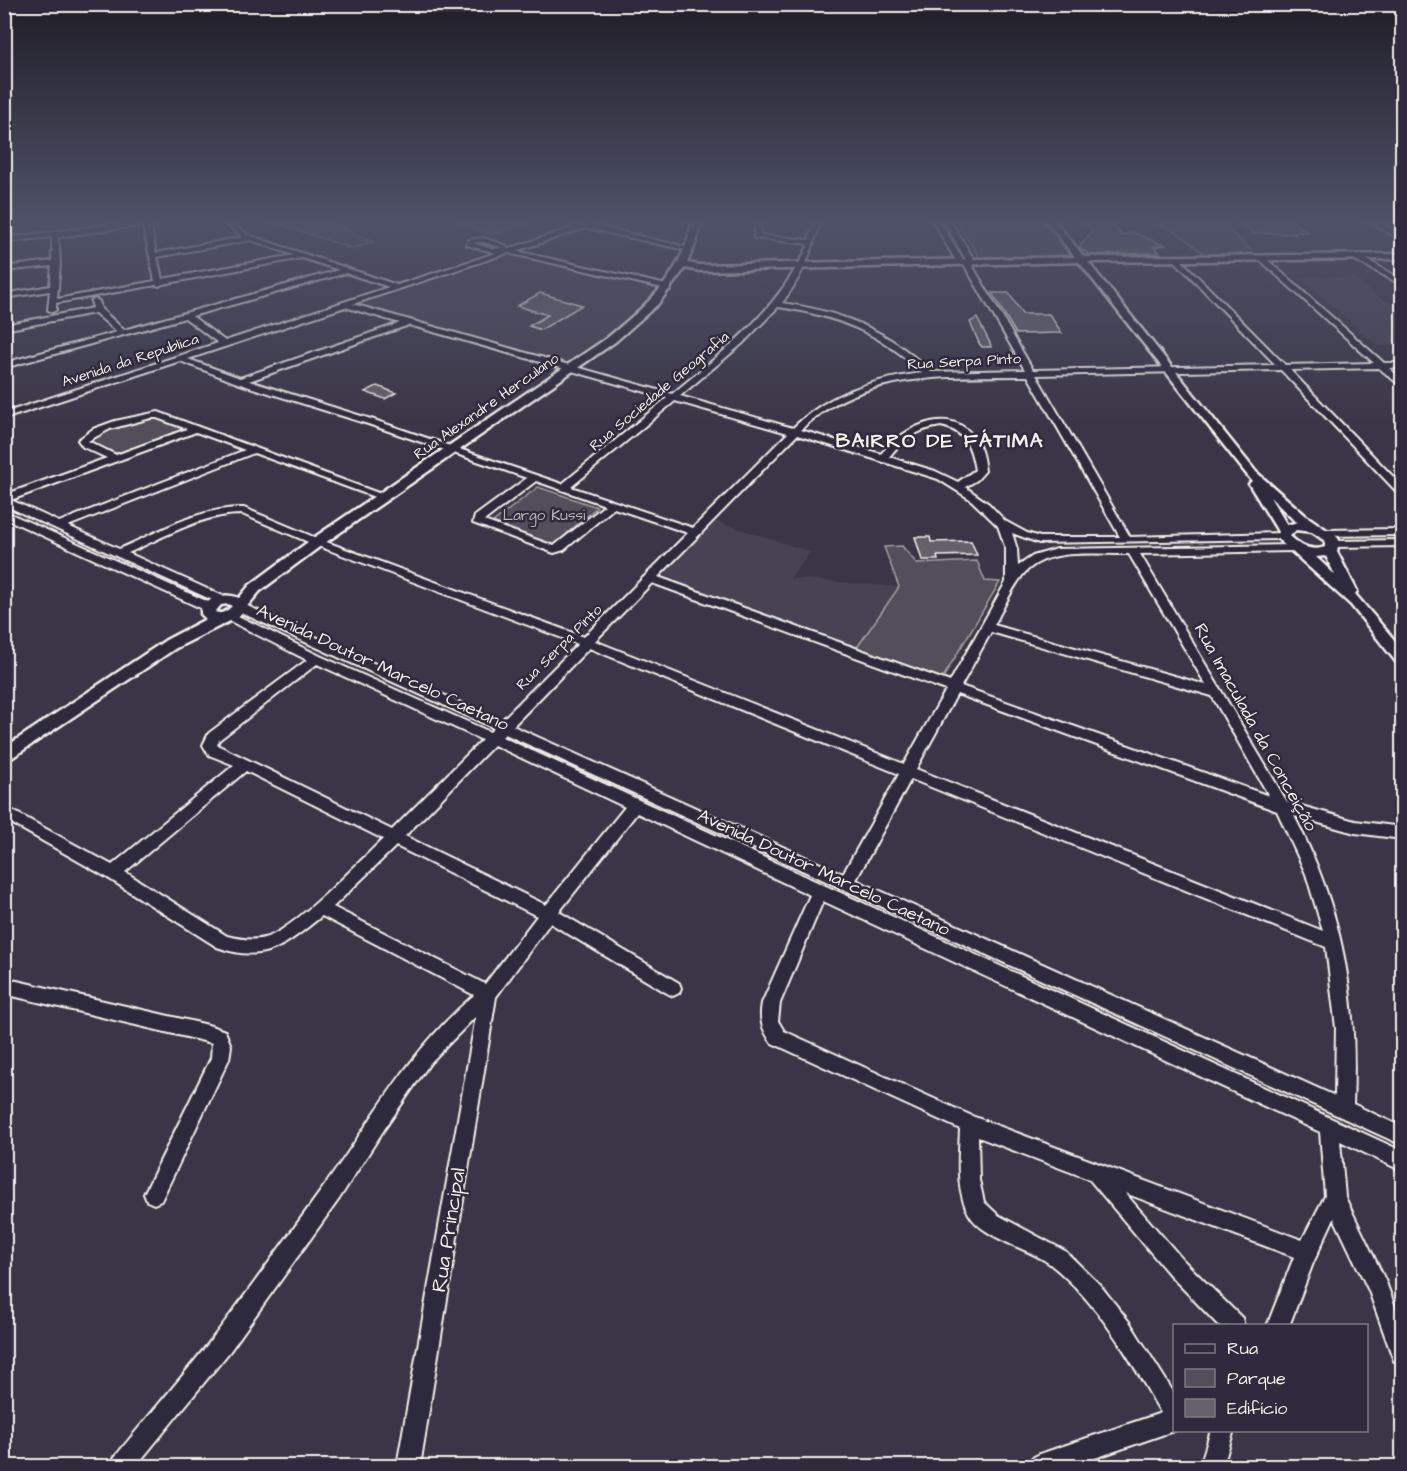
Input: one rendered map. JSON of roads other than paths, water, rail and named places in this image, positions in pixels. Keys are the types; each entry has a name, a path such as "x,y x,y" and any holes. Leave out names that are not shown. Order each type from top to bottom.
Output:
{"main road":[{"name":"Rua Alexandre Herculano","path":"224,608 570,368 632,323 668,288"},
{"path":"1103,288 1252,475 1300,518 1319,531 1332,548 1356,602"},
{"path":"1252,475 1283,533 1356,602 1402,659"},
{"path":"1283,533 1296,526 1319,531"},
{"path":"1298,549 1314,553 1332,548"},
{"path":"4,757 224,608"}],"street":[{"path":"4,296 52,288 51,318"},
{"path":"52,302 139,288"},
{"path":"4,366 284,288"},
{"name":"Avenida da Republica","path":"4,416 398,288"},
{"name":"Rua Sociedade Geografia","path":"563,488 735,346 776,304 788,288"},
{"name":"Rua Imaculada da Conceição","path":"980,288 1283,807 1321,893 1333,942 1347,1067 1344,1109"},
{"path":"1205,288 1402,491"},
{"path":"1298,288 1402,375"},
{"path":"94,296 97,310 122,332"},
{"path":"776,304 832,315 877,332 913,357 929,375"},
{"path":"346,305 795,432 931,474 959,486 1003,524 1023,535 1039,540 1130,545 1298,549"},
{"path":"4,328 97,310"},
{"path":"186,315 223,343"},
{"path":"240,381 408,323"},
{"path":"1353,336 1402,384"},
{"path":"179,358 240,381 694,532"},
{"name":"Rua Serpa Pinto","path":"4,812 113,873 208,934 238,946 262,946 278,941 321,908 394,838 489,739 795,432 817,411 849,393 882,382 929,375 1402,365"},
{"path":"115,458 86,445 83,440 100,431 153,414 164,416 384,497"},
{"path":"883,458 906,435 932,424 954,424 963,429 973,442 980,463 980,471 959,486"},
{"path":"4,500 196,429"},
{"path":"58,526 253,450"},
{"path":"534,478 479,518 478,523 550,550 557,550 612,504"},
{"name":"Avenida Doutor Marcelo Caetano","path":"4,500 120,553 316,659 421,705 489,739 1186,1059 1402,1161"},
{"path":"120,553 215,513 244,511 317,542 585,642 1333,942"},
{"name":"Avenida Doutor Marcelo Caetano","path":"4,514 501,727 1402,1136"},
{"path":"1003,524 1011,542 1014,557 1012,582"},
{"path":"1319,531 1402,532"},
{"path":"846,883 1012,582 1029,562 1047,554 1283,533"},
{"path":"1332,548 1402,543"},
{"path":"649,578 1283,807 1355,827 1402,833"},
{"path":"987,627 1217,693"},
{"path":"316,659 214,737 210,745 214,751 245,764 548,914 674,988"},
{"path":"113,873 245,764"},
{"path":"122,1467 222,1343 332,1192 378,1121 424,1057 457,1021 488,994 635,805"},
{"path":"819,892 771,1003 768,1014 770,1028 778,1037 969,1124 1307,1252"},
{"path":"321,908 488,994"},
{"path":"4,986 219,1037 222,1046 220,1059 154,1194"},
{"name":"Rua Principal","path":"410,1467 452,1201 488,994"},
{"path":"969,1124 971,1195 978,1212 984,1218 1022,1236 1056,1256 1095,1292 1148,1369 1173,1412"},
{"path":"1329,1128 1335,1198 1378,1287 1402,1353"},
{"path":"1096,1174 1176,1267 1232,1324"},
{"path":"1279,1324 1307,1252 1324,1215 1335,1198"},
{"path":"1040,1467 1173,1420"},
{"path":"1212,1467 1224,1432"}],"district":[{"name":"BAIRRO DE FÁTIMA","path":"940,440"}],"park label":[{"name":"Largo Kussi","path":"544,515"}]}
